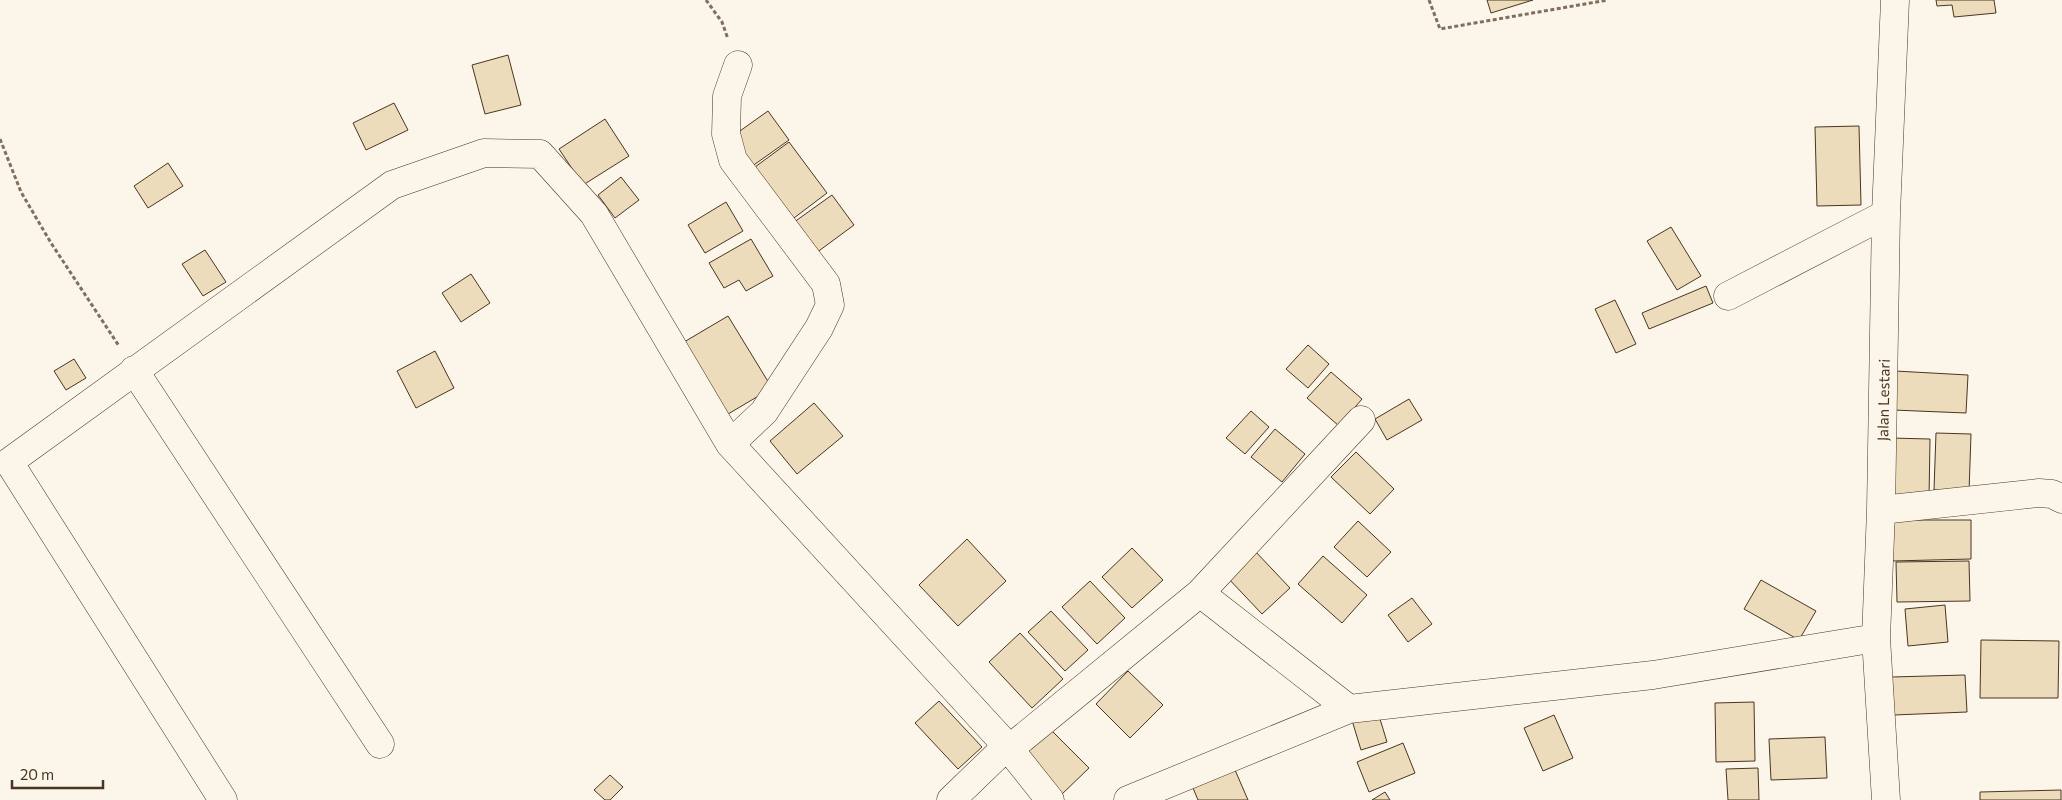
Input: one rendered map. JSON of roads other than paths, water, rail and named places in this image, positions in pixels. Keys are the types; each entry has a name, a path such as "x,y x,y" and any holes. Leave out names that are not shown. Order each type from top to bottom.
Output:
{"street":[{"name":"Jalan Lestari","path":"1886,800 1876,638 1881,510 1886,214 1895,0"},
{"path":"730,444 764,412 819,328 830,305 826,284 733,160 726,134 727,96 738,66"},
{"path":"223,800 9,462 392,185 484,153 540,154 594,214 730,444 1008,748 1050,800"},
{"path":"1728,296 1886,214"},
{"path":"134,370 380,744"},
{"path":"952,800 1008,748 1200,593 1362,420"},
{"path":"1881,510 2039,493 2052,494 2062,499"},
{"path":"1200,593 1349,709"},
{"path":"1128,800 1349,709 1653,675 1876,638"}]}
